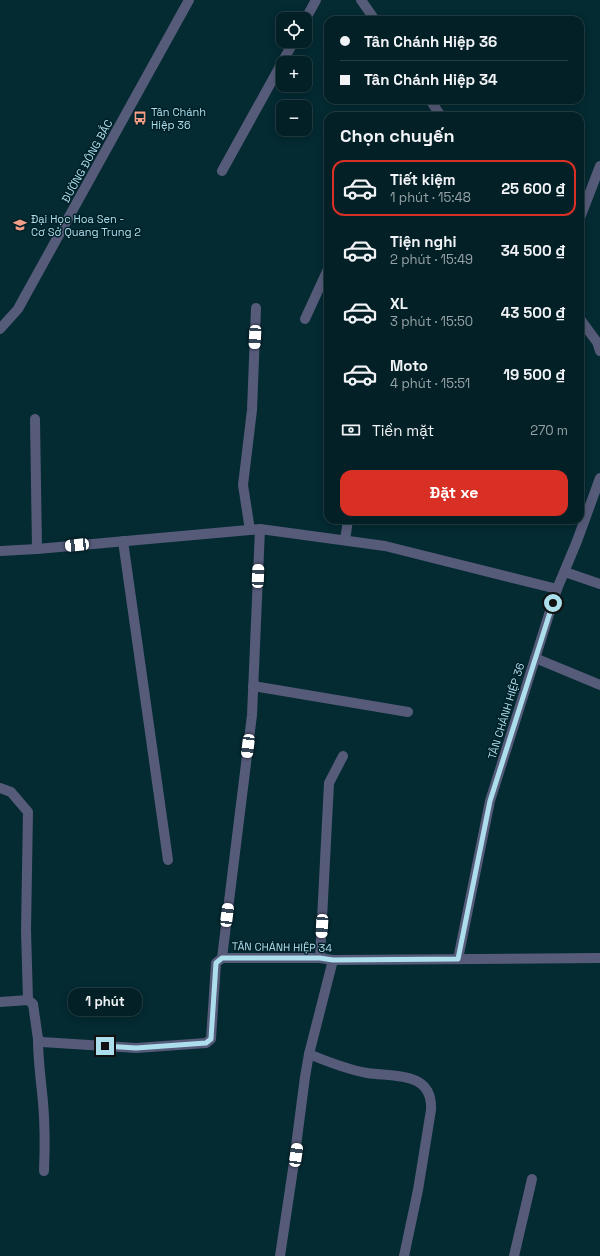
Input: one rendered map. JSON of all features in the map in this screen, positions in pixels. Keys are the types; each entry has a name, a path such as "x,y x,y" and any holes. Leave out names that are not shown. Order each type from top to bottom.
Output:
{"street":[{"name":"ĐƯỜNG ĐÔNG BẮC","path":"0,329 18,309 189,0"},
{"path":"309,12 316,0"},
{"path":"361,0 372,16"},
{"path":"222,172 290,48"},
{"path":"584,210 596,186 600,166"},
{"path":"304,319 324,277"},
{"path":"222,958 252,715 255,530 243,485 252,410 256,308"},
{"path":"584,324 597,342 600,351"},
{"path":"35,419 37,549"},
{"name":"TÂN CHÁNH HIỆP 36","path":"584,521 600,478"},
{"path":"345,540 347,524"},
{"name":"TÂN CHÁNH HIỆP 36","path":"458,959 490,801 557,589 583,524"},
{"path":"0,550 37,549 255,530 385,546 557,589"},
{"path":"123,541 168,860"},
{"path":"565,572 600,584"},
{"path":"535,658 600,685"},
{"path":"253,686 408,712"},
{"path":"320,958 329,783 343,756"},
{"path":"0,788 11,792 28,812 26,930 28,1000"},
{"name":"TÂN CHÁNH HIỆP 34","path":"38,1039 42,1042 136,1048 206,1043 211,1039 216,963 222,958 320,958 333,960 600,958"},
{"path":"280,1256 294,1169 309,1054 333,960"},
{"path":"0,1002 28,1000 33,1004 38,1039 43,1104 45,1146 44,1171"},
{"path":"309,1054 335,1065 367,1073 405,1076 419,1082 429,1092 432,1100 431,1110 418,1190 404,1256"},
{"path":"514,1256 532,1179"}],"place":[{"name":"Tân Chánh Hiệp 36","path":"140,118"},
{"name":"Đại Học Hoa Sen - Cơ Sở Quang Trung 2","path":"20,225"}],"route":[{"path":"105,1046 136,1048 206,1043 211,1039 216,963 222,958 320,958 333,960 458,959 490,801 553,603"}]}
